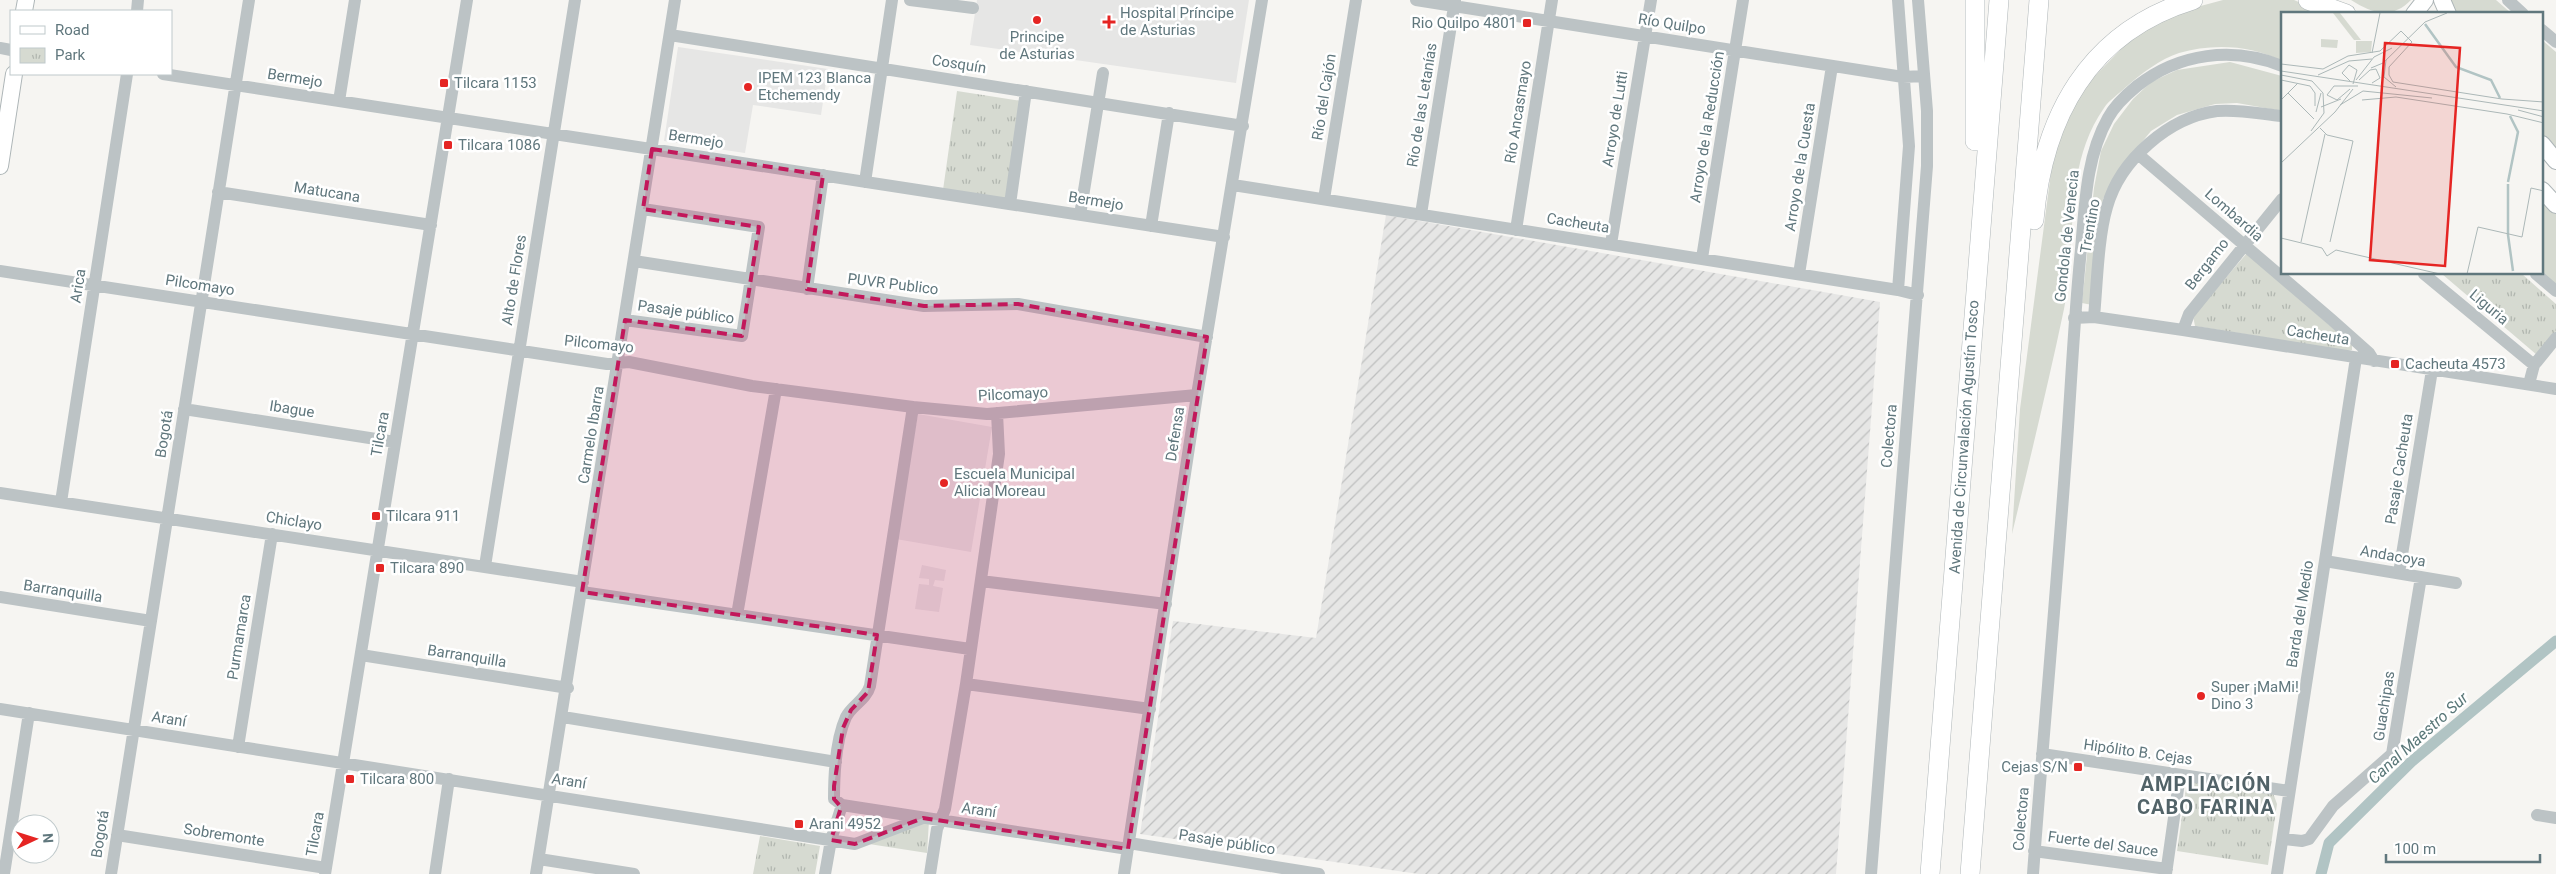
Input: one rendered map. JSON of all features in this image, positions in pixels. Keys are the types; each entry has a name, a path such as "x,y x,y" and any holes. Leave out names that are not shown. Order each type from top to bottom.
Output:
{"highway":[{"path":"1952,585 1948,500 1975,147 1975,0"},
{"name":"Avenida de Circunvalación Agustín Tosco","path":"1930,874 1999,0"},
{"path":"1970,874 2039,0"},
{"path":"2013,329 2031,255 2036,199 2042,161 2053,127 2069,96 2090,66 2127,32 2156,15 2193,0"},
{"path":"2308,0 2341,12"}],"main road":[{"path":"2329,0 2344,12"},
{"path":"2416,12 2425,0"},
{"path":"2442,0 2447,12"},
{"path":"0,166 14,75"},
{"path":"2544,146 2556,161"},
{"path":"2544,192 2556,204"}],"street":[{"name":"Bogotá","path":"111,874 249,0"},
{"path":"339,101 355,0"},
{"name":"Tilcara","path":"325,871 414,335 467,0"},
{"name":"Alto de Flores","path":"485,566 575,0"},
{"name":"Carmelo Ibarra","path":"536,874 568,688 675,0"},
{"path":"864,182 892,0"},
{"path":"910,0 939,2 973,8"},
{"name":"Defensa","path":"1124,874 1197,395 1243,126 1262,0"},
{"name":"Río del Cajón","path":"1324,199 1356,0"},
{"name":"Río Quilpo","path":"1416,0 1455,3 1548,21 1903,77 1924,76"},
{"name":"Río Ancasmayo","path":"1516,230 1552,0"},
{"name":"Arroyo de Lutti","path":"1611,244 1650,0"},
{"name":"Arroyo de la Reducción","path":"1702,258 1743,0"},
{"path":"1898,0 1909,169 1898,290"},
{"name":"Colectora","path":"1872,874 1927,166 1924,76 1918,0"},
{"path":"2508,0 2521,12"},
{"name":"Río de las Letanías","path":"1421,214 1455,3"},
{"path":"2544,32 2556,42"},
{"name":"Cosquín","path":"670,35 1243,126"},
{"name":"Gondola de Venecia","path":"2074,318 2087,180 2101,132 2112,110 2130,92 2150,77 2188,60 2217,54 2230,54 2259,58 2281,66"},
{"name":"Arroyo de la Cuesta","path":"1799,274 1832,66"},
{"path":"1080,215 1103,73"},
{"name":"Arica","path":"61,502 127,75"},
{"name":"Bermejo","path":"170,75 1224,237"},
{"path":"1010,204 1026,91"},
{"name":"Trentino","path":"2094,317 2107,206 2121,176 2139,154 2173,127 2205,114 2238,111 2281,116"},
{"path":"1151,226 1169,113"},
{"name":"Lombardia","path":"2139,154 2332,320 2369,353 2374,361"},
{"path":"807,289 823,175"},
{"name":"Cacheuta","path":"1232,185 1702,258 1898,290 1918,295"},
{"name":"Matucana","path":"218,192 431,224"},
{"name":"Bergamo","path":"2183,330 2189,314 2281,199"},
{"path":"643,209 759,227 751,280"},
{"name":"PUVR Publico","path":"634,261 924,306 1018,304 1207,337"},
{"name":"Pilcomayo","path":"0,271 607,364 629,362 776,389 913,407 997,413 1197,395"},
{"name":"Liguria","path":"2425,275 2534,365"},
{"path":"2537,275 2556,291"},
{"name":"Pasaje público","path":"625,320 742,336 751,280"},
{"name":"Cacheuta","path":"2074,318 2094,317 2183,330 2556,389"},
{"name":"Colectora","path":"2033,874 2074,318"},
{"path":"2529,384 2534,365 2556,338"},
{"name":"Barda del Medio","path":"2277,874 2356,358"},
{"name":"Pasaje Cacheuta","path":"2399,574 2432,370"},
{"path":"737,615 776,389"},
{"path":"913,407 868,692 846,717 836,762 834,799 842,805 923,818"},
{"name":"Ibague","path":"184,409 395,442"},
{"path":"930,874 945,809 981,581 999,454 997,413"},
{"name":"Chiclayo","path":"0,493 485,566 583,587 737,615 970,649"},
{"name":"Purmamarca","path":"238,746 272,534"},
{"name":"Andacoya","path":"2324,560 2456,583"},
{"name":"Guachipas","path":"2283,839 2302,841 2308,839 2333,806 2392,754 2421,577"},
{"path":"981,581 1166,604"},
{"name":"Barranquilla","path":"0,597 151,620"},
{"name":"Barranquilla","path":"361,655 568,688"},
{"path":"966,684 1150,709"},
{"name":"Araní","path":"0,709 344,764 549,794 854,844 923,818 1129,846"},
{"path":"4,874 29,713"},
{"path":"563,718 836,762"},
{"name":"Hipólito B. Cejas","path":"2042,754 2289,791"},
{"path":"2166,871 2180,774"},
{"path":"435,874 450,779"},
{"path":"825,874 831,840 842,805"},
{"path":"2537,815 2556,818"},
{"name":"Sobremonte","path":"117,835 325,871"},
{"name":"Pasaje público","path":"1129,846 1319,874"},
{"name":"Fuerte del Sauce","path":"2034,851 2166,871"},
{"path":"539,859 634,874"}],"highlighted area":[{"path":"652,149 823,175 807,289 924,306 1018,304 1207,337 1128,849 923,818 855,844 831,840 841,807 834,799 834,786 843,728 851,710 868,692 877,635 582,592 625,320 742,336 759,227 643,209"}],"shaded area":[{"name":"Hospital Príncipe de Asturias","path":"977,0 1249,0 1236,83 970,45"},
{"name":"IPEM 123 Blanca Etchemendy","path":"678,47 828,69 821,115 753,105 745,153 664,141"},
{"path":"1386,215 1880,302 1836,874 1419,874 1140,834 1173,621 1316,638"},
{"name":"Escuela Municipal Alicia Moreau","path":"918,414 992,427 971,552 896,539"},
{"path":"922,565 946,570 944,581 935,580 933,586 943,588 939,612 915,609 919,584 929,585 929,579 919,578"}],"green space":[{"path":"2223,0 2294,0 2322,12 2281,12 2281,61 2258,52 2232,47 2205,48 2179,53 2144,72 2104,108 2091,131 2082,155 2077,180 2064,309 2012,534 2020,409 2053,157 2059,131 2087,84 2132,38 2182,11"},
{"path":"2351,0 2411,0 2396,10 2381,12 2366,8"},
{"path":"2449,0 2496,0 2510,12 2454,12"},
{"path":"2544,42 2556,52 2556,150 2544,137"},
{"path":"2230,62 2281,76 2281,111 2237,103 2215,104 2177,115 2151,131 2123,165 2103,199 2092,305 2082,303 2094,188 2101,151 2114,124 2133,99 2151,82 2177,70"},
{"path":"957,91 1022,101 1007,200 943,190"},
{"path":"2544,199 2556,212 2556,287 2543,275"},
{"path":"2247,253 2352,345 2352,350 2347,351 2195,326 2193,316"},
{"path":"2443,275 2523,275 2556,304 2556,331 2537,355"},
{"path":"2195,780 2273,793 2277,804 2268,865 2177,851 2186,789"},
{"path":"929,821 927,853 869,844"},
{"path":"760,836 820,846 815,874 753,874"}],"waterway":[{"name":"Canal Maestro Sur","path":"2321,874 2329,843 2411,762 2556,641"}],"place":[{"name":"Principe de Asturias","path":"1037,20"},
{"name":"Hospital Príncipe de Asturias","path":"1109,22"},
{"name":"Rio Quilpo 4801","path":"1527,23"},
{"name":"Tilcara 1153","path":"444,83"},
{"name":"IPEM 123 Blanca Etchemendy","path":"748,87"},
{"name":"Tilcara 1086","path":"448,145"},
{"name":"Cacheuta 4573","path":"2395,364"},
{"name":"Escuela Municipal Alicia Moreau","path":"944,483"},
{"name":"Tilcara 911","path":"376,516"},
{"name":"Tilcara 890","path":"380,568"},
{"name":"Super ¡MaMi! Dino 3","path":"2201,696"},
{"name":"Cejas S/N","path":"2078,767"},
{"name":"Tilcara 800","path":"350,779"},
{"name":"Arani 4952","path":"799,824"}],"district":[{"name":"AMPLIACIÓN CABO FARINA","path":"2206,796"}]}
